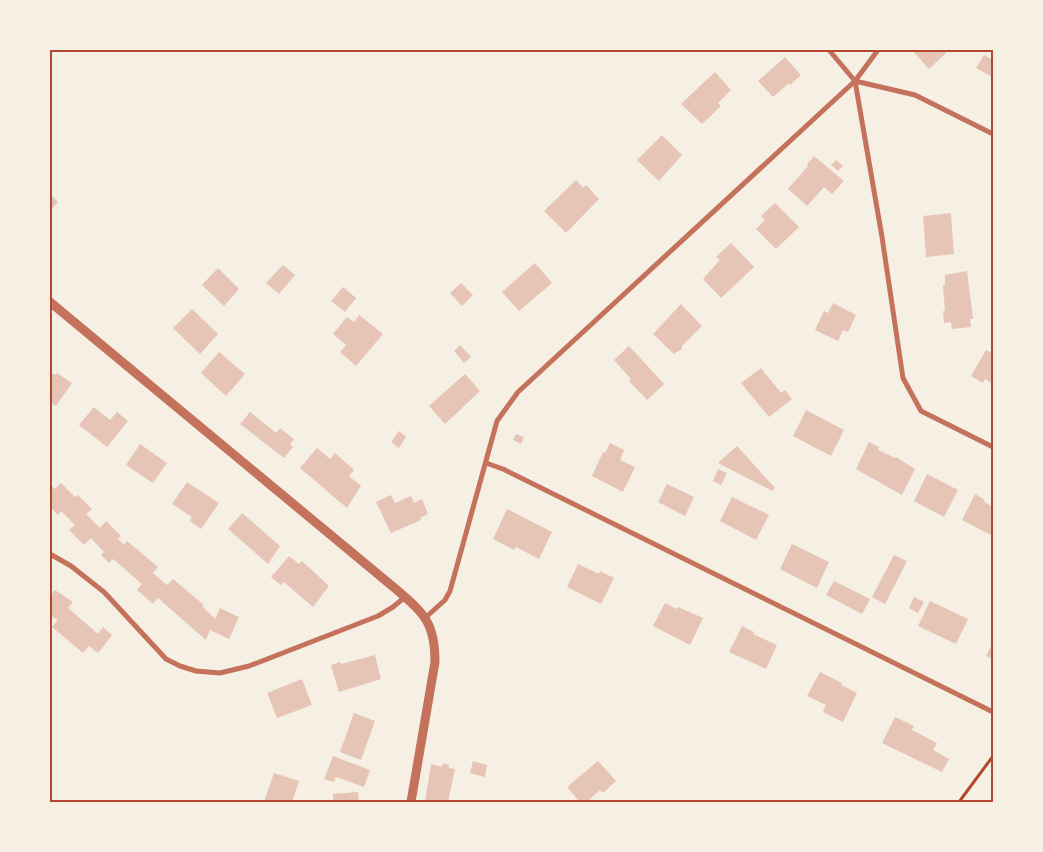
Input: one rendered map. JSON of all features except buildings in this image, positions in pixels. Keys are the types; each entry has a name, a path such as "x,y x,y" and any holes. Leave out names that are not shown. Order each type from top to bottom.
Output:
{"street":[{"path":"829,50 855,81 882,237 903,378 921,411 993,447"},
{"path":"425,618 445,600 450,591 497,421 518,392 855,81 878,50"},
{"path":"855,81 915,95 993,134"},
{"path":"50,302 405,597 425,618 432,630 435,644 435,662 411,802"},
{"path":"486,463 503,469 641,536 993,712"},
{"path":"50,554 71,566 104,592 166,658 180,666 196,671 220,673 249,666 378,616 393,608 405,597"}],"path":[{"path":"959,802 993,756"}]}
